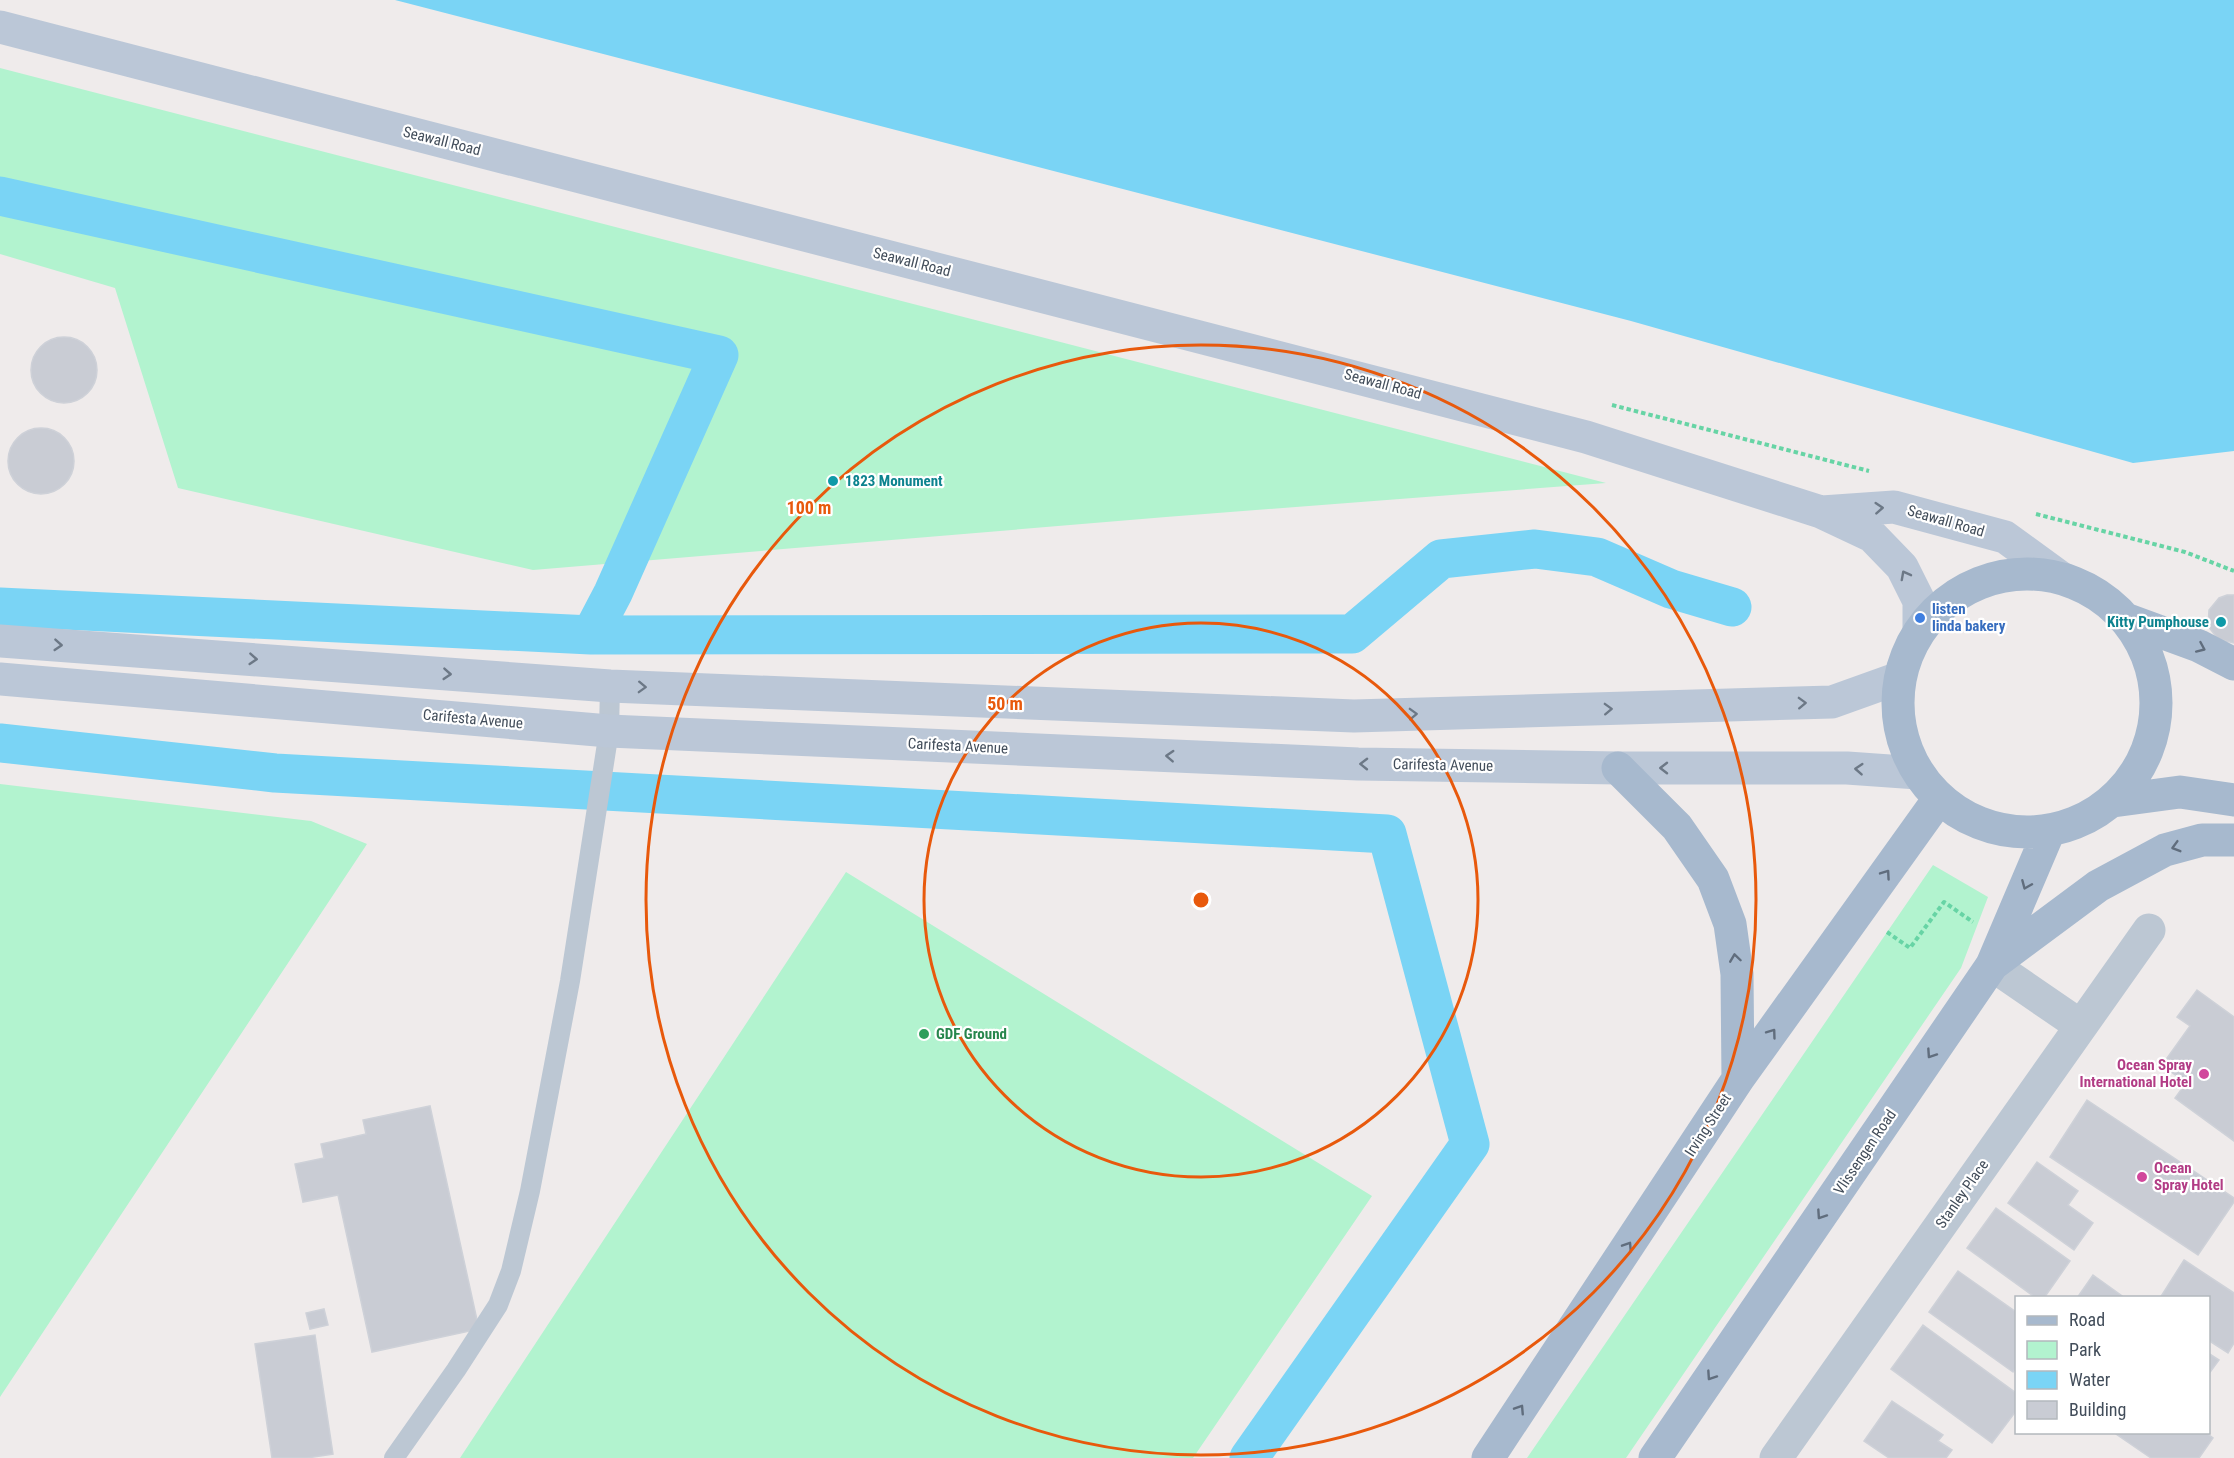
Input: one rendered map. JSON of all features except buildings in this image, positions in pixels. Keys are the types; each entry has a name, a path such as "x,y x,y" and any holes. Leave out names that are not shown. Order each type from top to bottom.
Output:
{"main road":[{"name":"Seawall Road","path":"0,27 1586,437 1821,512 1872,536 1902,567 1918,601 1919,630"},
{"name":"Seawall Road","path":"1821,512 1894,507 2005,537 2060,577"},
{"path":"2018,573 2060,577 2097,592 2128,620 2149,655 2158,694 2154,734 2139,771 2113,801 2083,820 2049,831 2020,832 1992,827 1966,817 1938,800 1918,773 1904,744 1897,711 1899,678 1906,653 1919,630 1946,601 1980,582 2018,573"},
{"path":"2128,620 2199,646 2234,664"},
{"path":"0,641 610,686 1354,716 1832,702 1899,678"},
{"name":"Carifesta Avenue","path":"0,679 609,731 1358,764 1618,768 1847,768 1918,773"},
{"path":"1618,768 1677,827 1713,879 1730,924 1737,974 1738,1079"},
{"path":"2113,801 2180,792 2234,800"},
{"name":"Irving Street","path":"1488,1458 1738,1079 1938,800"},
{"name":"Vlissengen Road","path":"1655,1458 1997,954 2049,831"},
{"path":"1997,954 2098,886 2165,850 2202,840 2234,840"}],"street":[{"name":"Stanley Place","path":"1776,1458 2149,930"},
{"path":"1997,954 2081,1026"}],"lane":[{"path":"394,1458 456,1370 498,1305 506,1288 530,1191 568,993 603,776 609,731 610,686"}],"path":[{"path":"1859,912 1910,948 1944,902 1997,954"}],"green space":[{"path":"0,68 1606,483 533,570 178,488 115,288 0,254"},
{"path":"0,784 311,821 367,844 0,1397"},
{"path":"1933,865 1988,897 1961,968 1626,1458 1527,1458"},
{"name":"GDF Ground","path":"846,872 1372,1196 1193,1458 460,1458"}],"water":[{"path":"395,0 2234,0 2234,451 2133,463 1631,321"}],"waterway":[{"path":"0,196 719,355 613,593 591,635"},
{"path":"0,607 591,635 1352,634 1441,559 1535,549 1597,557 1671,589 1732,607"},
{"path":"0,743 275,773 1387,834 1470,1144 1249,1458"}],"place":[{"name":"1823 Monument","path":"833,481"},
{"name":"listen linda bakery","path":"1920,618"},
{"name":"Kitty Pumphouse","path":"2221,622"},
{"name":"GDF Ground","path":"924,1034"},
{"name":"Ocean Spray International Hotel","path":"2204,1074"},
{"name":"Ocean Spray Hotel","path":"2142,1177"}]}
